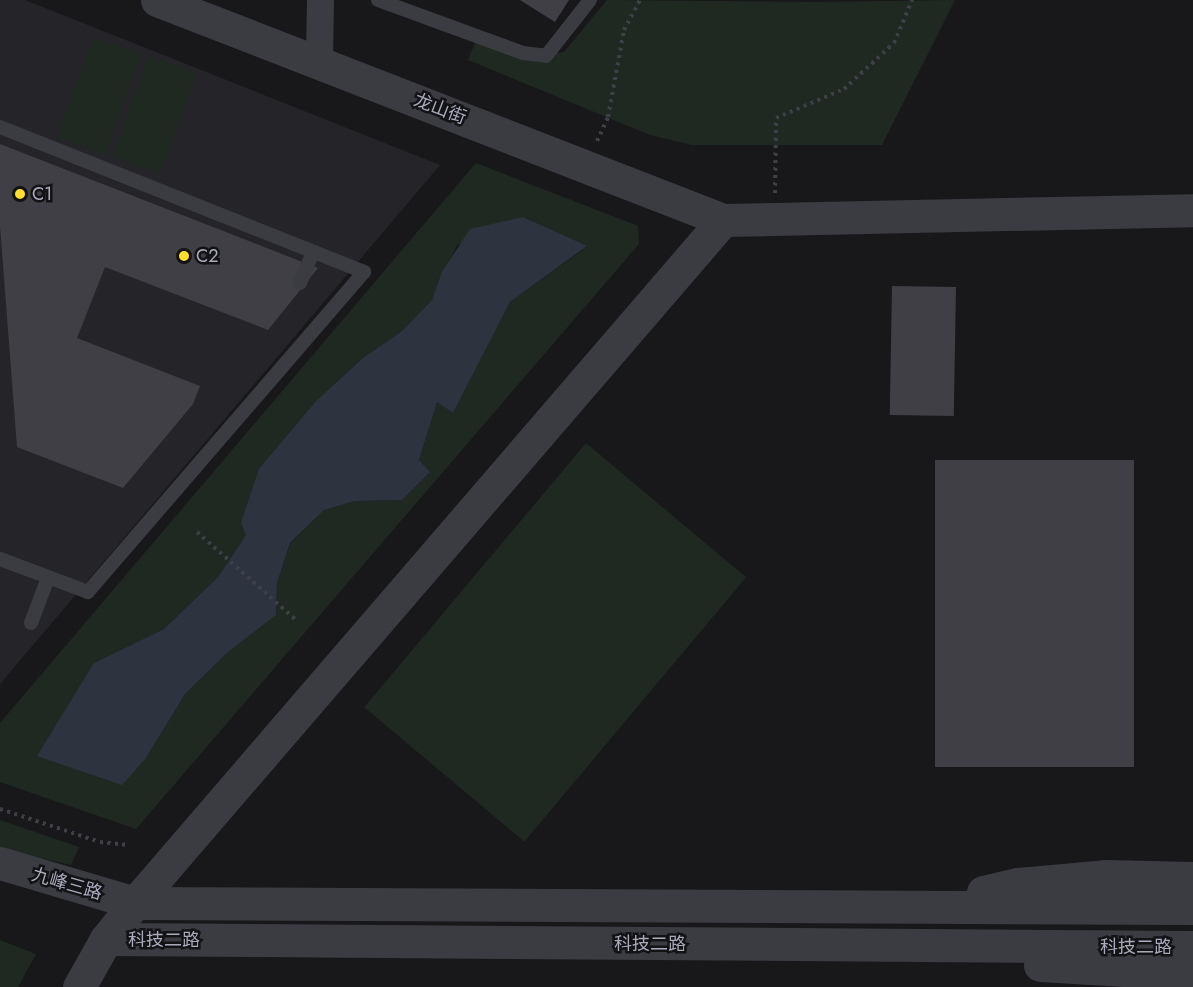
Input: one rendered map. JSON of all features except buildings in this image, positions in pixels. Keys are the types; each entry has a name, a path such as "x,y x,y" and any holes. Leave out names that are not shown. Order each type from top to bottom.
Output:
{"street":[{"name":"龙山街","path":"157,0 319,61 723,220"},
{"path":"319,61 320,0"},
{"path":"79,987 106,939 135,903 723,220 1193,210"},
{"name":"九峰三路","path":"0,863 135,903"},
{"path":"924,905 1019,884 1105,876 1193,878"},
{"name":"科技二路","path":"135,903 1193,908"},
{"name":"科技二路","path":"106,939 1193,947"},
{"path":"926,946 1034,965 1193,974"}],"lane":[{"path":"378,0 523,53 546,56 590,0"},
{"path":"0,127 364,272 88,592 0,559"},
{"path":"300,283 313,252"},
{"path":"32,623 48,578"}],"path":[{"path":"586,166 608,117 624,30 640,0"},
{"path":"774,219 776,118 844,89 894,43 912,0"},
{"path":"197,532 296,620"},
{"path":"0,809 100,842 129,845"}],"shaded area":[{"path":"0,0 25,0 440,165 0,684"},
{"path":"607,0 816,2 955,0 882,145 692,145 650,135 468,60 479,33 534,54 564,52"},
{"path":"93,37 142,55 105,155 56,138"},
{"path":"148,56 197,74 160,174 111,157"},
{"path":"476,163 638,226 639,244 136,829 0,782 0,723","holes":["523,217 587,247 510,302 453,413 437,402 419,460 430,472 402,500 355,501 324,510 290,544 277,583 276,615 228,652 185,694 146,758 94,663 164,629 218,577 246,535 317,400 363,358 402,331 432,300 457,245"]},
{"path":"586,443 746,577 524,842 364,707"},
{"path":"0,820 79,847 71,865 0,849"},
{"path":"0,940 36,954 18,987 0,987"}],"water":[{"path":"523,217 587,246 510,302 453,413 437,402 419,460 430,472 402,500 355,501 324,510 290,543 277,583 276,615 228,652 185,694 146,758 122,785 37,756 94,663 164,629 218,577 246,535 241,523 259,469 317,400 363,358 402,331 432,300 442,272 470,229"}],"place":[{"name":"C1","path":"20,194"},
{"name":"C2","path":"184,256"}]}
